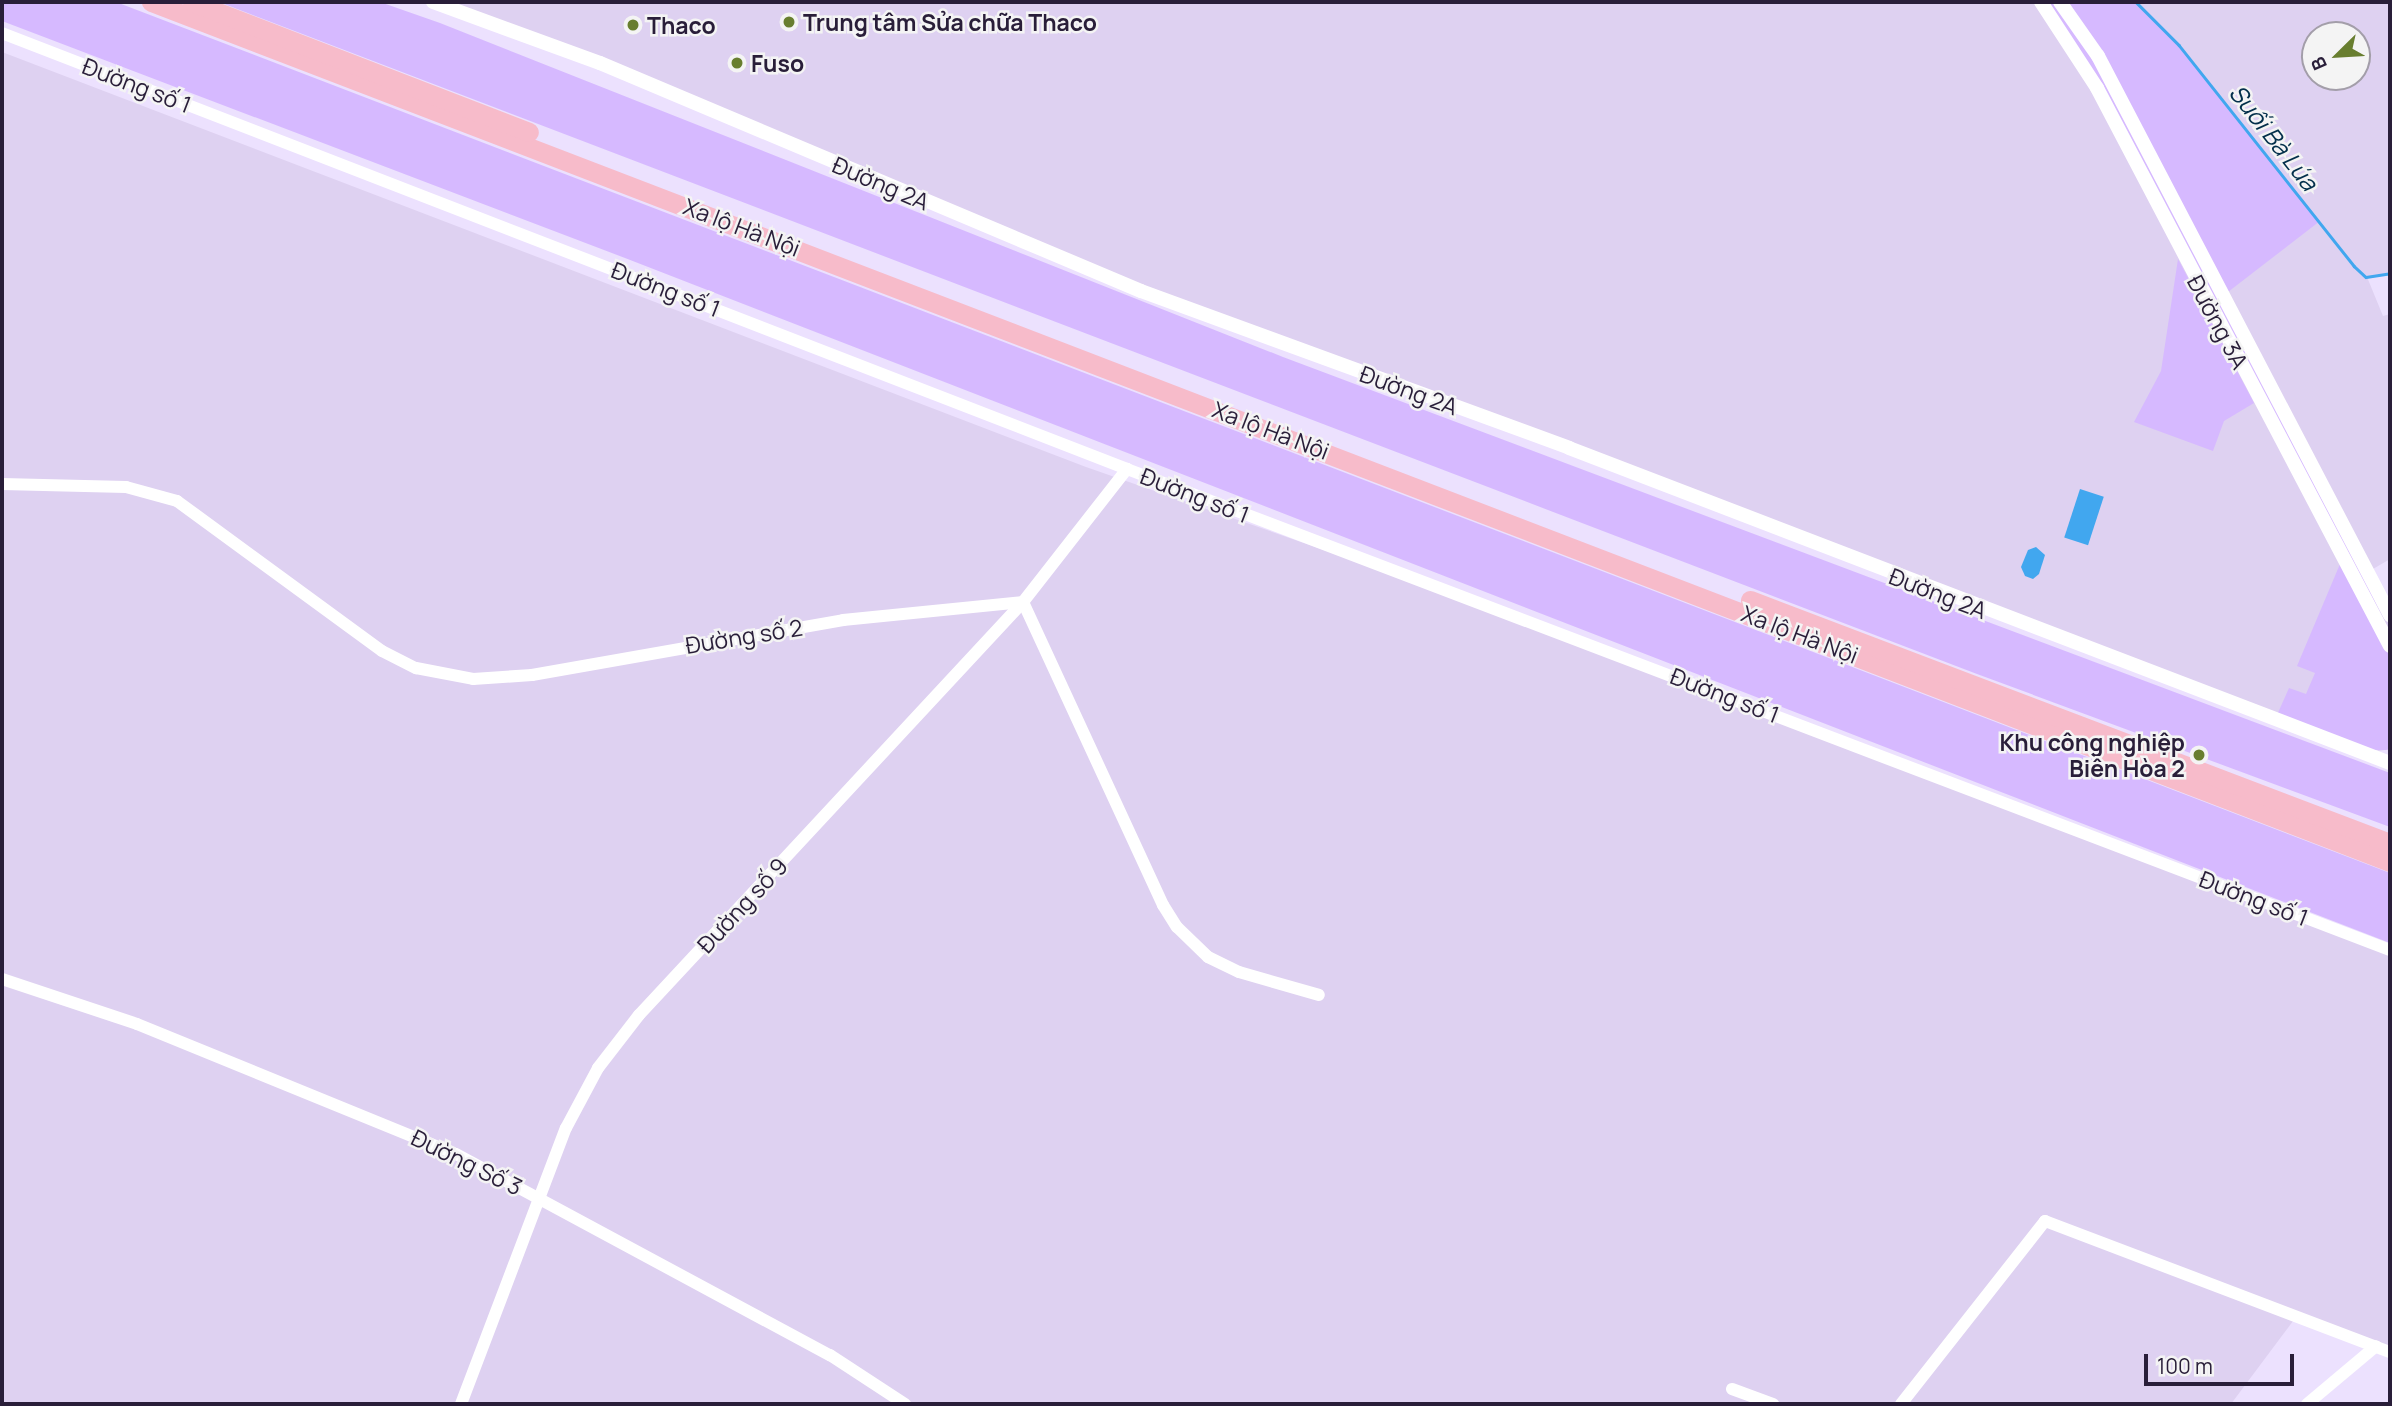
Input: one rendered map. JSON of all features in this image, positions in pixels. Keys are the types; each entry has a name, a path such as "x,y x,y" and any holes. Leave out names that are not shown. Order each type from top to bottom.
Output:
{"highway":[{"name":"Xa lộ Hà Nội","path":"151,2 2390,862"},
{"name":"Xa lộ Hà Nội","path":"192,2 2390,843"}],"street":[{"name":"Đường 2A","path":"433,2 600,63 1141,291 1569,448 2390,763"},
{"name":"Đường 3A","path":"2041,2 2097,88 2198,285 2390,646"},
{"name":"Đường 3A","path":"2060,2 2098,56 2390,615"},
{"name":"Đường số 1","path":"2,33 1127,469 2390,950"},
{"path":"2198,285 2213,276"},
{"name":"Đường số 9","path":"461,1404 580,1096 639,1015 1023,602 1127,469"},
{"name":"Đường số 2","path":"2,484 126,487 177,501 382,651 416,668 473,679 532,675 843,620 1023,602"},
{"path":"1023,602 1163,905 1177,927 1208,957 1239,972 1319,995"},
{"path":"2360,752 2390,752"},
{"name":"Đường Số 3","path":"2,979 131,1021 298,1087 456,1154 830,1355 905,1404"},
{"path":"1902,1404 2045,1221 2390,1352"},
{"path":"2307,1404 2376,1346"},
{"path":"1732,1389 1773,1404"}],"shaded area":[{"path":"2,2 116,2 2390,873 2390,943 625,258 2,21"},
{"path":"219,2 380,2 440,23 1283,357 2390,773 2390,827 1977,674"},
{"name":"Khu công nghiệp Biên Hòa 2","path":"450,2 2068,2 2104,55 2319,221 2179,45 2136,2 2390,2 2390,273 2367,277 2383,316 2390,314 2390,559 2373,569 2390,603 2390,749 2379,751 1198,308"},
{"path":"2048,2 2053,2 2093,59 2206,276 2201,279 2102,85"},
{"path":"2068,2 2135,2 2179,45 2320,221 2228,292 2104,55"},
{"path":"2,52 1086,467 1410,580 2390,954 2390,1348 2299,1313 2231,1404 2,1404"},
{"path":"2178,259 2254,403 2224,421 2213,451 2134,422 2161,371"},
{"path":"2210,282 2364,577 2390,634 2204,285"},
{"path":"2340,564 2390,657 2390,749 2370,750 2277,715 2289,688 2306,694 2315,673 2297,666"}],"water":[{"path":"2080,489 2104,497 2088,545 2064,538"},
{"path":"2036,547 2045,555 2039,574 2033,579 2025,576 2021,567 2028,550"}],"waterway":[{"name":"Suối Bà Lúa","path":"2136,2 2179,45 2354,266 2366,277 2390,273"}],"place":[{"name":"Trung tâm Sửa chữa Thaco","path":"789,22"},
{"name":"Thaco","path":"633,25"},
{"name":"Fuso","path":"737,63"},
{"name":"Khu công nghiệp Biên Hòa 2","path":"2199,755"}]}
